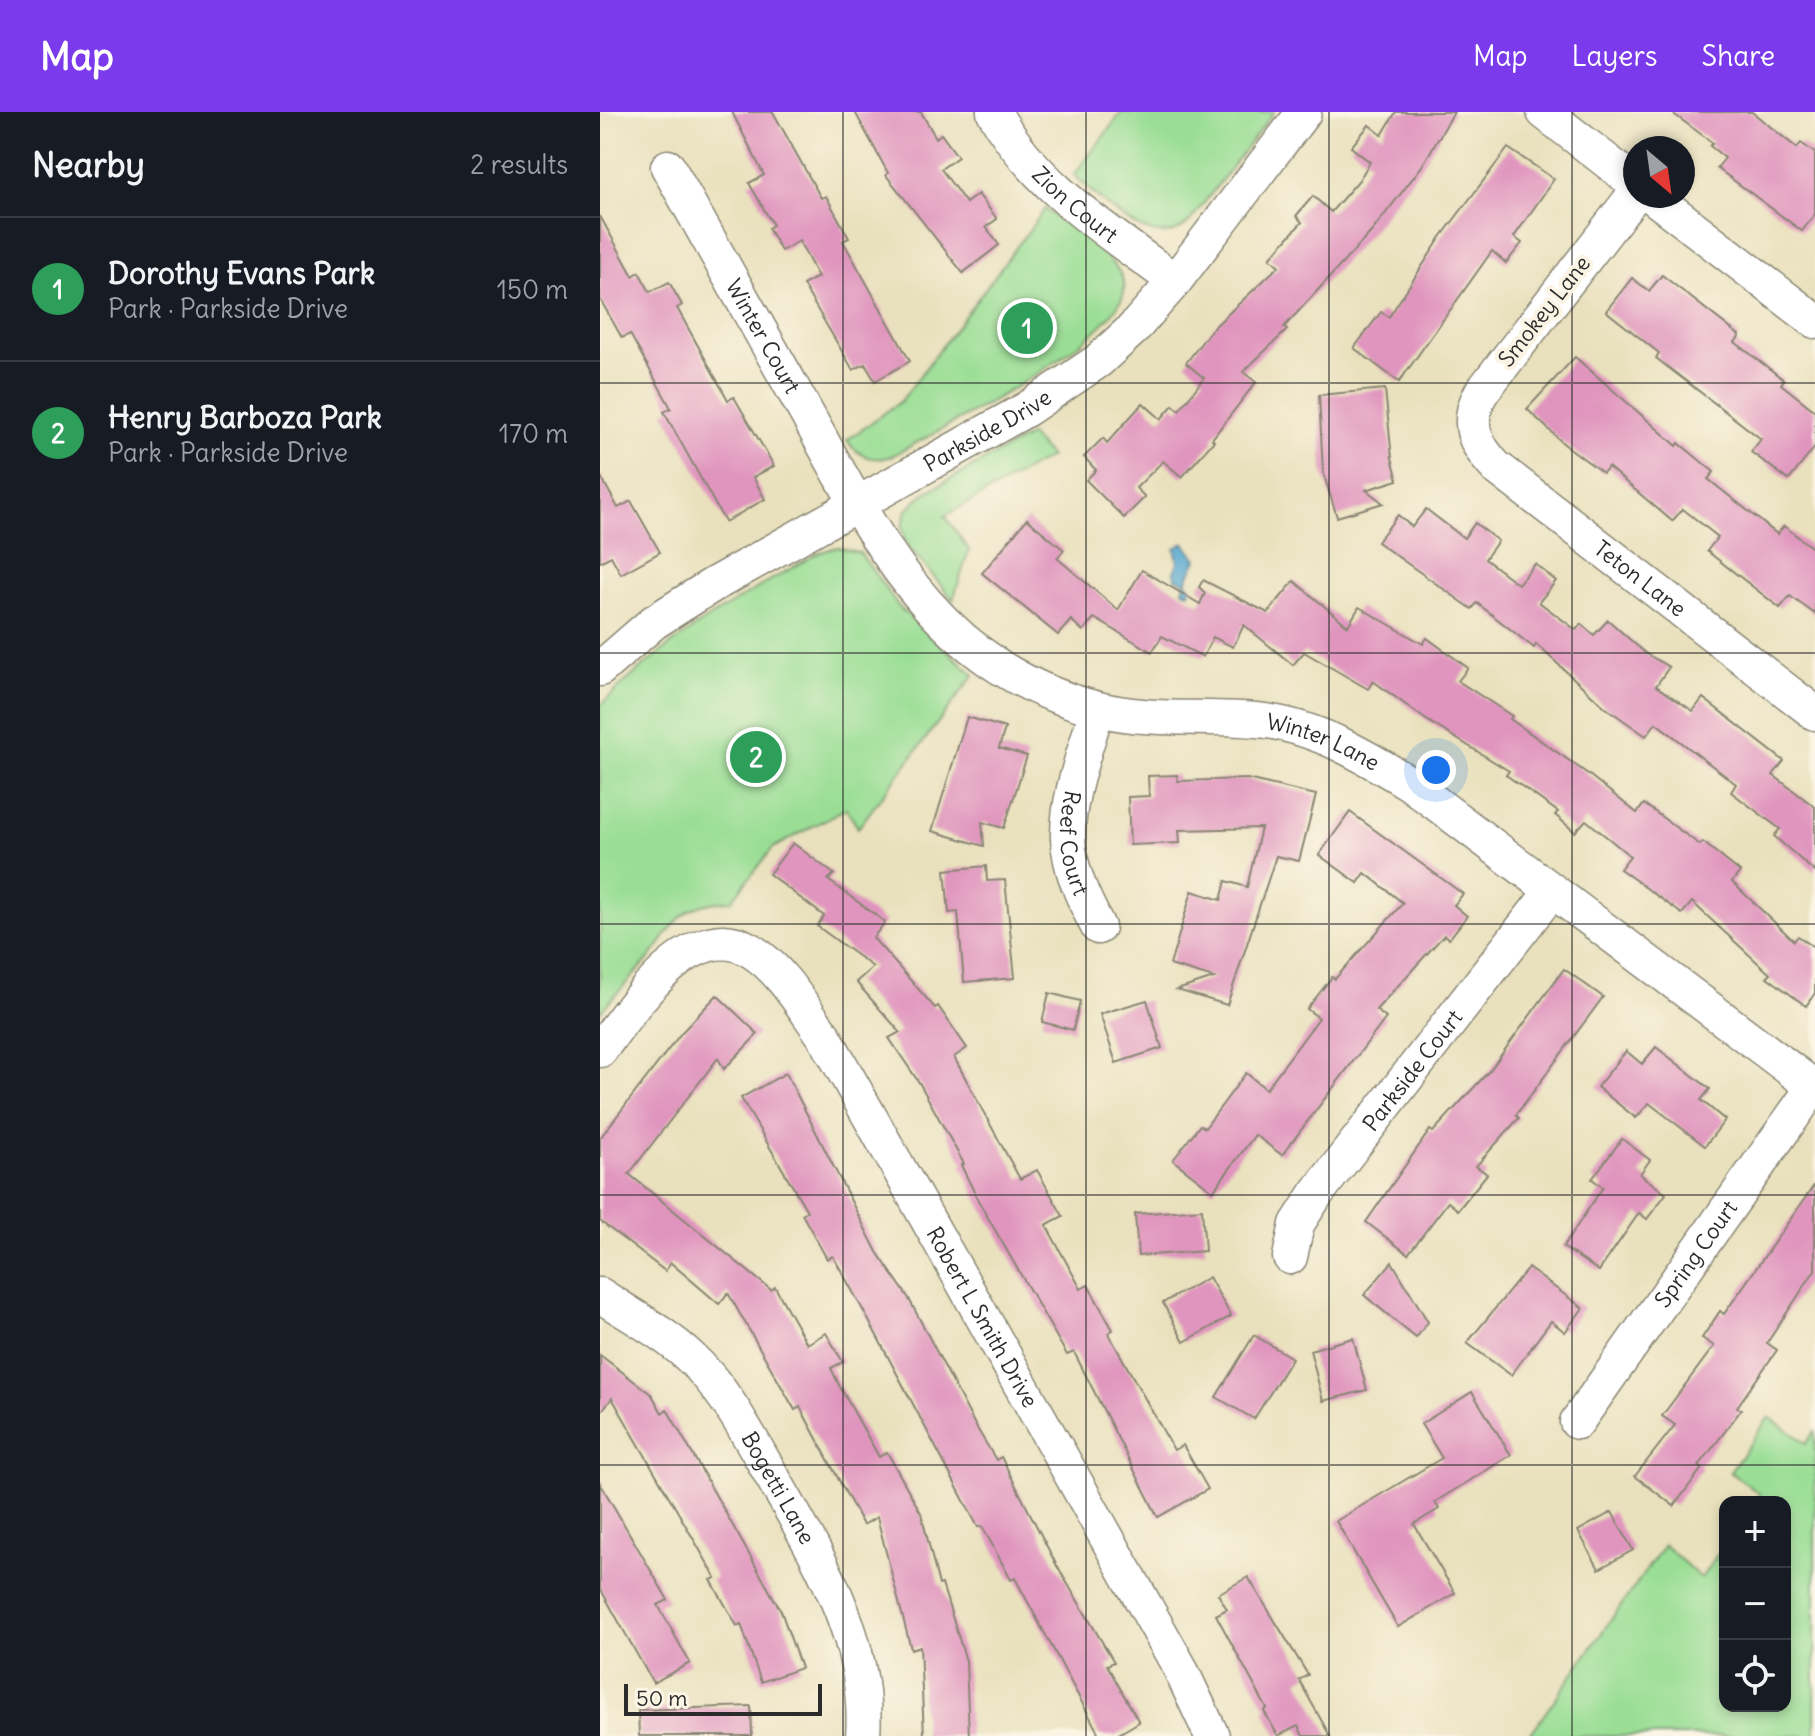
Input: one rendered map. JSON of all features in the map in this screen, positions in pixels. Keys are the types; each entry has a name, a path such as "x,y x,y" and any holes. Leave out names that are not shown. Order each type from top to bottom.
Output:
{"street":[{"name":"Zion Court","path":"994,112 1024,157 1057,192 1175,281"},
{"name":"Parkside Drive","path":"600,669 654,622 700,593 1062,387 1133,329 1175,281 1304,112"},
{"path":"1544,112 1623,174"},
{"name":"Winter Court","path":"668,167 859,505"},
{"name":"Smokey Lane","path":"1474,435 1473,408 1481,393 1624,208"},
{"path":"1668,208 1815,321"},
{"name":"Teton Lane","path":"1474,435 1496,467 1815,713"},
{"name":"Winter Lane","path":"859,505 891,563 947,627 999,665 1058,695 1097,709 1179,720 1270,722 1311,733 1360,753 1409,783 1814,1086"},
{"name":"Reef Court","path":"1097,709 1076,789 1068,838 1079,889 1098,927"},
{"name":"Parkside Court","path":"1290,1257 1297,1224 1317,1193 1551,892"},
{"name":"Robert L Smith Drive","path":"600,1050 669,967 688,951 709,943 731,942 749,949 766,963 826,1039 1179,1666 1212,1736"},
{"name":"Spring Court","path":"1577,1422 1814,1086"},
{"name":"Bogetti Lane","path":"600,1295 691,1357 738,1418 830,1580 860,1666 863,1736"}],"green space":[{"path":"1122,112 1274,112 1190,221 1176,231 1161,233 1129,222 1074,175"},
{"path":"1045,209 1113,263 1124,284 1118,305 1098,329 1066,354 1028,380 948,426 887,457 868,457 856,451 847,440 901,401"},
{"path":"1030,435 1050,457 945,516 969,550 953,600 906,543 902,527 906,511 923,494"},
{"path":"837,547 860,553 899,607 974,675 858,828 846,808 773,848 731,901 699,906 680,919 600,1013 600,706 652,659 704,621 818,553"},
{"path":"1769,1417 1806,1443 1815,1431 1815,1736 1529,1736 1664,1545 1701,1578 1719,1552 1719,1712 1791,1712 1791,1496 1759,1496 1730,1472"}],"water":[{"path":"1184,543 1197,559 1186,582 1191,587 1189,593 1183,590 1185,582 1176,578 1174,572 1178,562 1175,548"}],"building":[{"path":"732,112 773,112 821,198 826,196 849,238 843,241 910,361 875,381 865,364 853,370 803,285 818,277 799,241 781,251 768,228 773,225 749,183 764,175"},
{"path":"855,112 921,112 936,138 941,134 958,157 941,169 966,203 978,194 997,219 986,227 999,245 963,273 886,175 888,173"},
{"path":"1396,112 1454,112 1422,166 1372,231 1284,327 1287,330 1243,372 1256,382 1212,439 1214,441 1182,477 1163,461 1136,488 1145,497 1124,518 1086,480 1096,470 1084,457 1103,438 1107,443 1143,403 1161,419 1173,405 1179,410 1204,378 1186,363 1211,330 1279,266 1270,258 1302,222 1296,216 1313,196 1331,212 1359,180 1370,162 1351,147 1369,125 1382,135"},
{"path":"1671,112 1752,112 1797,148 1801,143 1815,153 1815,214 1802,231 1717,168 1725,158 1710,146 1713,143"},
{"path":"1508,148 1554,179 1514,237 1522,243 1506,263 1492,251 1399,382 1354,348 1381,312 1389,317 1441,237"},
{"path":"600,216 633,276 639,272 650,292 669,282 682,305 677,308 728,400 734,397 774,466 753,477 765,499 725,522 664,412 671,408 630,334 622,338 600,299"},
{"path":"1662,275 1740,336 1735,342 1784,380 1781,384 1815,411 1815,447 1789,480 1751,452 1761,439 1656,358 1659,353 1606,311 1632,278 1649,291"},
{"path":"1575,357 1677,446 1679,443 1714,472 1708,479 1777,534 1784,526 1815,550 1815,614 1790,596 1780,608 1707,551 1718,537 1683,509 1672,521 1608,467 1603,473 1564,444 1527,409"},
{"path":"1385,389 1392,458 1398,480 1366,490 1383,503 1337,517 1323,472 1319,395"},
{"path":"600,475 618,508 631,501 660,552 621,574 611,556 600,562"},
{"path":"1426,509 1464,538 1475,523 1498,541 1485,559 1518,584 1535,564 1556,581 1539,602 1576,630 1581,624 1594,635 1608,620 1645,653 1669,667 1656,686 1693,711 1703,698 1784,761 1773,775 1815,807 1815,872 1774,836 1780,829 1731,792 1736,784 1656,723 1646,736 1606,708 1536,644 1534,648 1477,603 1472,609 1377,542 1398,515 1412,527"},
{"path":"1027,519 1064,550 1057,558 1118,610 1142,570 1200,604 1205,593 1199,587 1203,580 1268,613 1294,581 1348,626 1359,607 1423,644 1427,638 1468,668 1458,681 1512,716 1510,719 1637,813 1644,804 1700,845 1703,842 1740,872 1732,882 1794,941 1798,936 1815,948 1815,993 1806,1006 1767,977 1770,974 1692,902 1682,914 1620,869 1630,856 1586,820 1575,832 1555,815 1558,812 1506,775 1509,771 1428,721 1373,681 1368,689 1304,652 1293,665 1244,625 1233,647 1213,637 1203,657 1162,636 1152,652 1094,618 1083,631 1071,620 1058,635 982,573"},
{"path":"967,717 1005,728 999,748 1027,756 1004,828 982,822 984,846 932,831"},
{"path":"1177,775 1178,781 1247,779 1316,795 1299,861 1276,856 1227,1005 1177,990 1214,978 1170,965 1192,891 1221,900 1226,881 1247,887 1261,828 1179,830 1180,843 1130,845 1128,797 1149,796 1148,776"},
{"path":"1350,812 1463,894 1454,905 1467,916 1449,939 1444,935 1376,1010 1386,1018 1282,1155 1255,1135 1213,1191 1173,1160 1200,1125 1205,1128 1246,1073 1266,1089 1319,1018 1307,1009 1332,977 1335,979 1403,903 1365,873 1358,883 1319,855"},
{"path":"793,843 834,874 828,880 885,922 873,938 935,1008 938,1006 967,1048 954,1057 1020,1179 1037,1170 1063,1216 1046,1225 1081,1289 1088,1285 1113,1330 1108,1333 1174,1450 1183,1445 1208,1489 1158,1517 1074,1352 1067,1355 979,1202 961,1165 964,1164 920,1084 889,1038 900,1032 856,982 873,967 817,926 824,916 769,874"},
{"path":"986,866 987,881 1005,880 1015,978 964,982 958,912 949,913 945,870"},
{"path":"1564,969 1603,997 1516,1115 1519,1118 1476,1166 1487,1174 1458,1210 1448,1202 1408,1254 1366,1222 1430,1130 1433,1132 1490,1070"},
{"path":"1049,993 1080,1001 1073,1030 1042,1022"},
{"path":"717,995 758,1034 724,1069 718,1058 629,1174 771,1290 775,1287 807,1344 826,1333 843,1362 831,1368 839,1385 879,1457 887,1452 921,1513 939,1585 942,1584 966,1661 969,1736 924,1736 920,1646 911,1649 877,1517 863,1525 800,1407 795,1410 728,1293 719,1304 671,1263 665,1271 600,1221 600,1138 682,1032"},
{"path":"1147,1000 1162,1048 1116,1063 1100,1014"},
{"path":"1656,1047 1710,1089 1701,1100 1725,1120 1705,1146 1649,1103 1636,1118 1597,1087 1626,1051 1642,1064"},
{"path":"786,1073 877,1252 908,1297 996,1460 1001,1457 1057,1566 1114,1662 1107,1665 1139,1722 1115,1736 1100,1736 1015,1578 1011,1580 982,1526 978,1527 833,1256 827,1259 802,1214 807,1211 741,1098"},
{"path":"1622,1139 1650,1160 1640,1174 1666,1194 1647,1219 1639,1213 1599,1271 1563,1247 1603,1187 1592,1179"},
{"path":"1815,1184 1815,1270 1767,1343 1777,1350 1737,1407 1741,1410 1674,1506 1635,1476 1675,1425 1662,1416 1714,1346 1702,1338 1720,1311 1724,1314"},
{"path":"1202,1209 1205,1251 1138,1256 1135,1214"},
{"path":"1392,1262 1428,1322 1416,1338 1364,1295"},
{"path":"1528,1268 1583,1308 1565,1332 1551,1321 1511,1375 1467,1343"},
{"path":"1209,1277 1231,1316 1184,1342 1163,1303"},
{"path":"1254,1335 1292,1358 1254,1419 1216,1397"},
{"path":"1353,1338 1367,1390 1323,1401 1310,1350"},
{"path":"600,1355 652,1395 662,1413 667,1409 781,1611 801,1668 761,1682 741,1624 737,1626 711,1580 716,1578 612,1398 600,1413"},
{"path":"1472,1392 1511,1455 1435,1502 1439,1509 1414,1524 1455,1593 1398,1627 1336,1521 1442,1458 1421,1424"},
{"path":"600,1483 668,1600 658,1605 690,1663 653,1683 600,1588"},
{"path":"1612,1512 1633,1550 1599,1569 1578,1531"},
{"path":"1248,1577 1308,1675 1299,1680 1330,1736 1303,1736 1298,1726 1278,1736 1264,1711 1267,1709 1216,1615 1227,1609 1218,1594"},
{"path":"751,1706 752,1736 639,1736 638,1710"}],"place":[{"name":"Dorothy Evans Park","path":"1027,328"},
{"name":"Henry Barboza Park","path":"756,757"}]}
